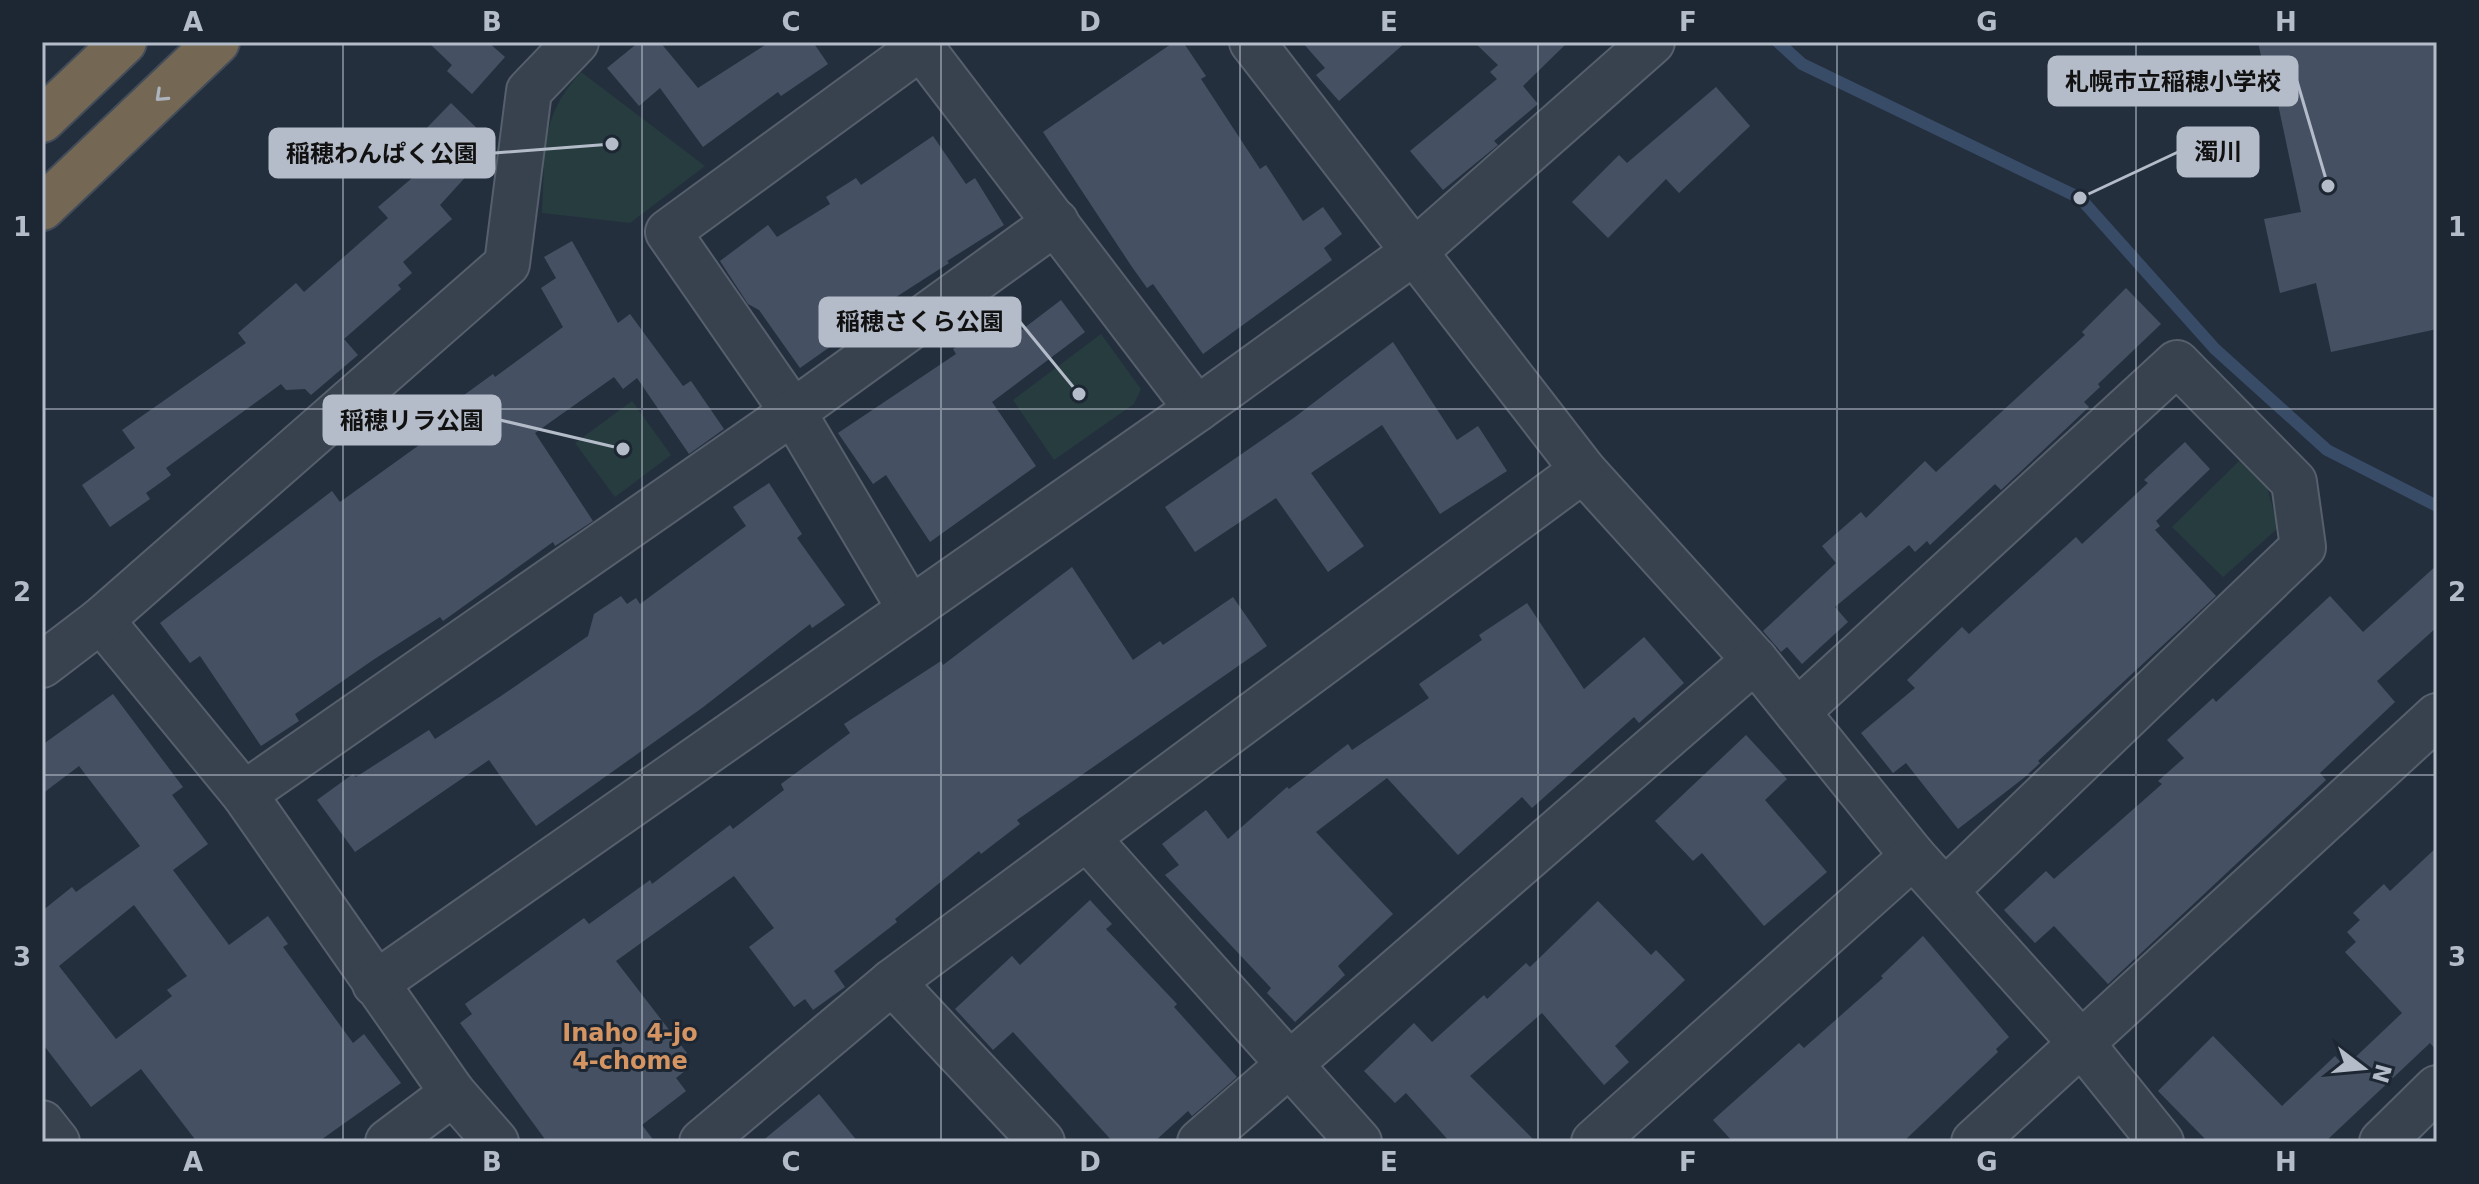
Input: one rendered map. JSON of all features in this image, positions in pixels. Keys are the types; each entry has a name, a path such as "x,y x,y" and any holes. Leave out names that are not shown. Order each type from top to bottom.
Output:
{"highway":[{"path":"42,120 124,42"},
{"path":"42,208 217,42"}],"street":[{"path":"42,665 101,620 507,264 529,91 576,42"},
{"path":"1252,42 1583,470 1755,660 1913,856 2082,1044 2161,1142"},
{"path":"375,984 1197,409 1414,252 1652,42"},
{"path":"910,609 793,412 668,232 921,47 1197,409"},
{"path":"244,794 793,412 1056,222"},
{"path":"1797,712 2177,363 2294,482 2303,547 1945,891"},
{"path":"702,1142 892,982 1583,470"},
{"path":"101,620 244,794 453,1093 496,1142"},
{"path":"1200,1142 1755,660"},
{"path":"1974,1142 2437,716"},
{"path":"1087,838 1359,1142"},
{"path":"1594,1142 1913,856"},
{"path":"892,982 1042,1142"},
{"path":"2382,1142 2437,1088"},
{"path":"388,1142 453,1093"},
{"path":"42,1123 57,1142"}],"green space":[{"path":"581,72 705,166 630,223 542,213 545,154 551,121 557,105"},
{"path":"1101,334 1141,389 1134,404 1054,460 1013,400"},
{"path":"632,401 671,455 615,497 575,443"},
{"path":"2239,461 2266,483 2278,528 2223,577 2172,527"}],"building":[{"path":"428,42 488,42 505,57 472,94 447,71 452,65"},
{"path":"639,42 660,42 698,88 770,42 813,42 828,64 781,96 778,92 703,147 660,88 639,106 607,68"},
{"path":"1174,42 1183,42 1206,76 1201,79 1260,169 1266,165 1303,221 1323,207 1342,234 1324,248 1332,260 1203,354 1153,284 1147,288 1043,132"},
{"path":"1302,42 1406,42 1339,101 1316,75 1325,68"},
{"path":"1474,42 1568,42 1523,86 1538,104 1494,141 1498,145 1443,190 1410,151 1497,79 1490,72 1498,65"},
{"path":"2258,42 2437,42 2437,329 2331,352 2316,283 2280,293 2264,219 2301,212 2272,76 2266,78"},
{"path":"1716,87 1750,126 1679,193 1666,179 1608,238 1572,202 1619,155 1627,163"},
{"path":"451,103 489,140 476,153 482,159 440,205 452,219 403,262 412,273 398,285 401,289 344,339 358,355 311,395 305,389 286,390 281,384 166,468 171,475 146,493 150,499 110,527 82,485 135,448 122,430 246,343 238,333 296,283 304,292 388,218 378,207 438,156 418,137"},
{"path":"933,136 966,184 975,178 1004,225 947,261 949,263 893,299 895,301 800,368 759,310 748,304 720,261 768,225 777,237 830,204 826,197 856,178 861,185"},
{"path":"572,241 618,323 630,314 683,386 691,381 724,429 689,454 637,378 623,389 614,377 535,433 593,521 555,546 553,542 443,621 440,617 373,660 295,714 299,721 261,746 200,656 190,663 160,623 332,491 340,502 472,407 464,395 493,374 495,377 563,327 541,288 556,278 544,257"},
{"path":"2126,288 2161,324 2098,384 2100,387 2084,402 2089,407 2001,490 1995,484 1930,545 1927,541 1915,552 1909,545 1835,607 1848,622 1802,664 1787,647 1781,652 1763,631 1836,563 1822,546 1861,512 1866,518 1925,461 1936,472 2085,335 2082,332"},
{"path":"1061,300 1085,332 992,402 1036,466 930,542 886,475 873,484 838,433 956,354 953,349 992,323 1006,342"},
{"path":"1393,342 1457,440 1478,426 1507,471 1440,514 1382,425 1311,473 1364,546 1328,572 1276,498 1195,552 1165,507 1295,417"},
{"path":"2185,442 2210,469 2156,521 2160,526 2155,530 2216,596 2038,761 2040,763 2025,777 1958,829 1906,763 1893,773 1861,733 1915,688 1907,680 1962,627 1969,634 2076,537 2082,544 2148,483 2144,480"},
{"path":"769,483 802,534 797,538 845,605 812,628 810,624 702,708 536,826 489,760 355,852 317,800 353,774 356,777 429,730 435,739 501,696 588,636 594,614 621,596 627,604 636,598 640,604 746,526 733,507"},
{"path":"2437,565 2437,627 2377,681 2395,702 2320,773 2326,780 2108,984 2054,926 2035,943 2004,910 2046,871 2054,879 2162,784 2158,781 2184,758 2167,740 2213,698 2216,702 2330,596 2363,632"},
{"path":"1072,567 1133,660 1160,641 1163,645 1233,597 1267,646 1017,820 1020,824 981,854 979,851 895,919 897,922 834,971 845,987 813,1010 805,999 794,1007 749,947 774,928 734,876 616,961 687,1053 678,1060 686,1070 676,1078 686,1091 642,1125 655,1142 547,1142 460,1023 472,1014 465,1004 584,918 589,924 650,880 652,884 730,825 733,829 784,790 781,784 850,733 844,724 941,661 943,665"},
{"path":"1527,603 1584,689 1644,637 1684,683 1639,723 1634,717 1532,808 1522,797 1458,855 1387,778 1316,832 1393,914 1338,966 1345,975 1295,1022 1267,993 1271,988 1165,875 1179,865 1162,844 1206,810 1228,839 1287,787 1289,789 1348,744 1352,750 1429,698 1419,684 1482,640 1479,635"},
{"path":"113,694 183,787 172,795 208,844 173,870 229,945 268,916 288,944 283,947 353,1043 364,1034 401,1083 318,1142 197,1142 141,1069 91,1107 42,1043 42,911 72,887 76,892 140,846 79,766 42,794 42,745","holes":["134,905 187,976 167,990 172,996 116,1039 59,966"]},
{"path":"1746,735 1787,779 1765,800 1827,872 1764,926 1702,853 1693,861 1655,821"},
{"path":"2437,847 2437,1051 2430,1043 2325,1142 2208,1142 2158,1091 2213,1036 2282,1106 2335,1056 2345,1067 2402,1013 2345,952 2356,942 2347,932 2360,920 2353,913 2384,884 2390,891"},
{"path":"1090,900 1112,924 1106,929 1177,1004 1174,1007 1237,1077 1192,1116 1188,1111 1154,1142 1113,1142 1013,1032 993,1050 955,1009 1012,956 1020,965"},
{"path":"1598,901 1651,955 1656,950 1685,980 1615,1046 1629,1062 1604,1085 1542,1013 1470,1076 1536,1142 1450,1142 1406,1093 1395,1103 1364,1071 1414,1023 1432,1042 1484,995 1487,999 1526,963 1530,967"},
{"path":"1923,936 2009,1037 1996,1049 1998,1052 1903,1142 1733,1142 1713,1120 1799,1043 1804,1048 1883,978 1881,976"},
{"path":"819,1094 858,1142 761,1142"}],"waterway":[{"path":"1778,42 1802,64 2080,198 2215,349 2327,450 2437,506"}],"place":[{"name":"稲穂わんぱく公園","path":"612,144"},
{"name":"札幌市立稲穂小学校","path":"2328,186"},
{"name":"濁川","path":"2080,198"},
{"name":"稲穂さくら公園","path":"1079,394"},
{"name":"稲穂リラ公園","path":"623,449"}],"district":[{"name":"Inaho 4-jo 4-chome","path":"630,1047"}]}
